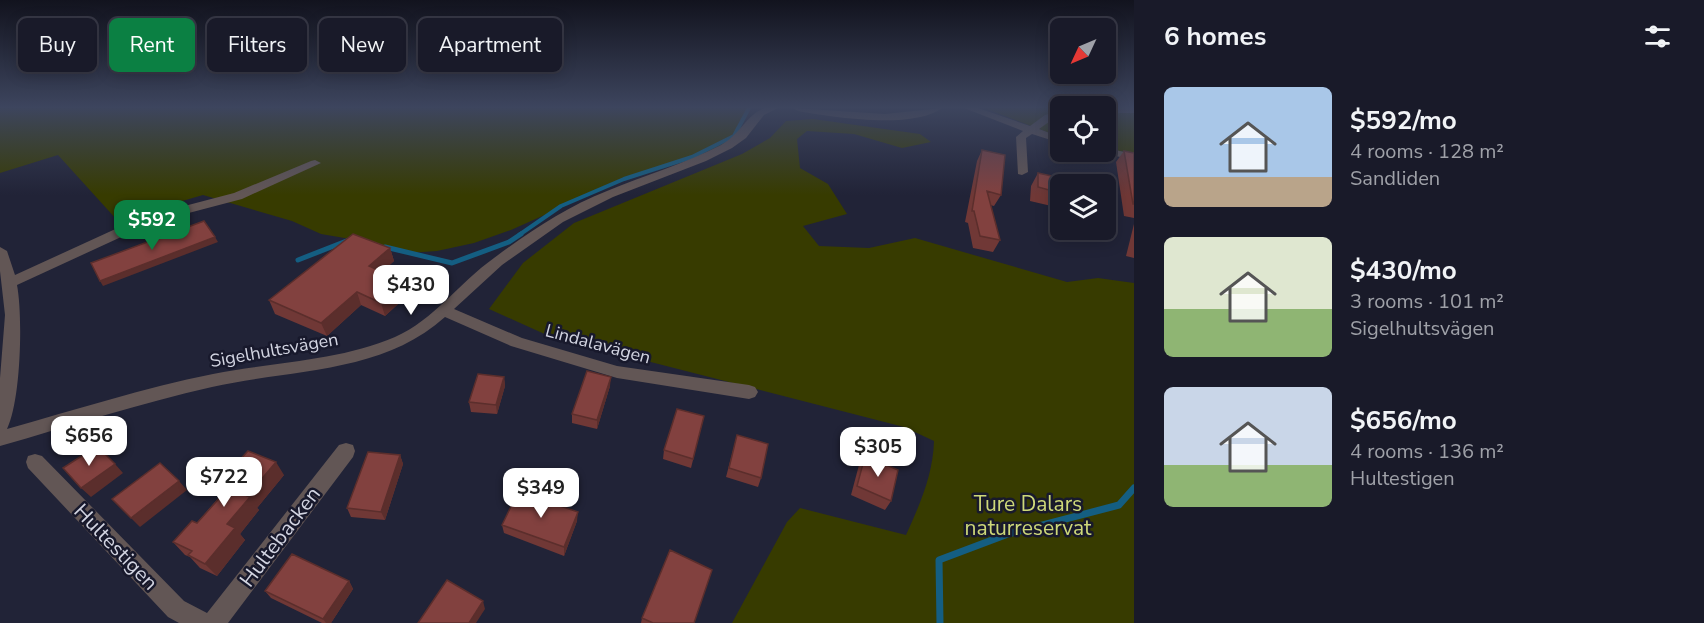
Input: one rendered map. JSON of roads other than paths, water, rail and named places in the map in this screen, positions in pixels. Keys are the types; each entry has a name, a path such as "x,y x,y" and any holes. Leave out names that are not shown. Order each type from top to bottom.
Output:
{"street":[{"name":"Sigelhultsvägen","path":"0,438 214,380 370,352 413,335 498,262 559,219 609,195 702,159 740,137"},
{"path":"1021,137 1023,172"},
{"path":"1116,153 1134,157"},
{"path":"8,288 127,229 179,211 238,196 315,164"},
{"path":"0,251 8,288 9,374 0,424"},
{"name":"Lindalavägen","path":"443,310 517,342 617,372 750,392"},
{"name":"Hultebacken","path":"214,623 346,451"},
{"name":"Hultestigen","path":"35,462 176,609 202,623"}],"waterway":[{"path":"519,235 561,206 624,179 692,157 732,137"},
{"path":"385,247 452,263 509,242 521,234"},
{"path":"298,260 349,240"},
{"path":"940,623 939,560 1008,534 1119,505 1134,488"}],"park label":[{"name":"Ture Dalars naturreservat","path":"1028,516"}]}
